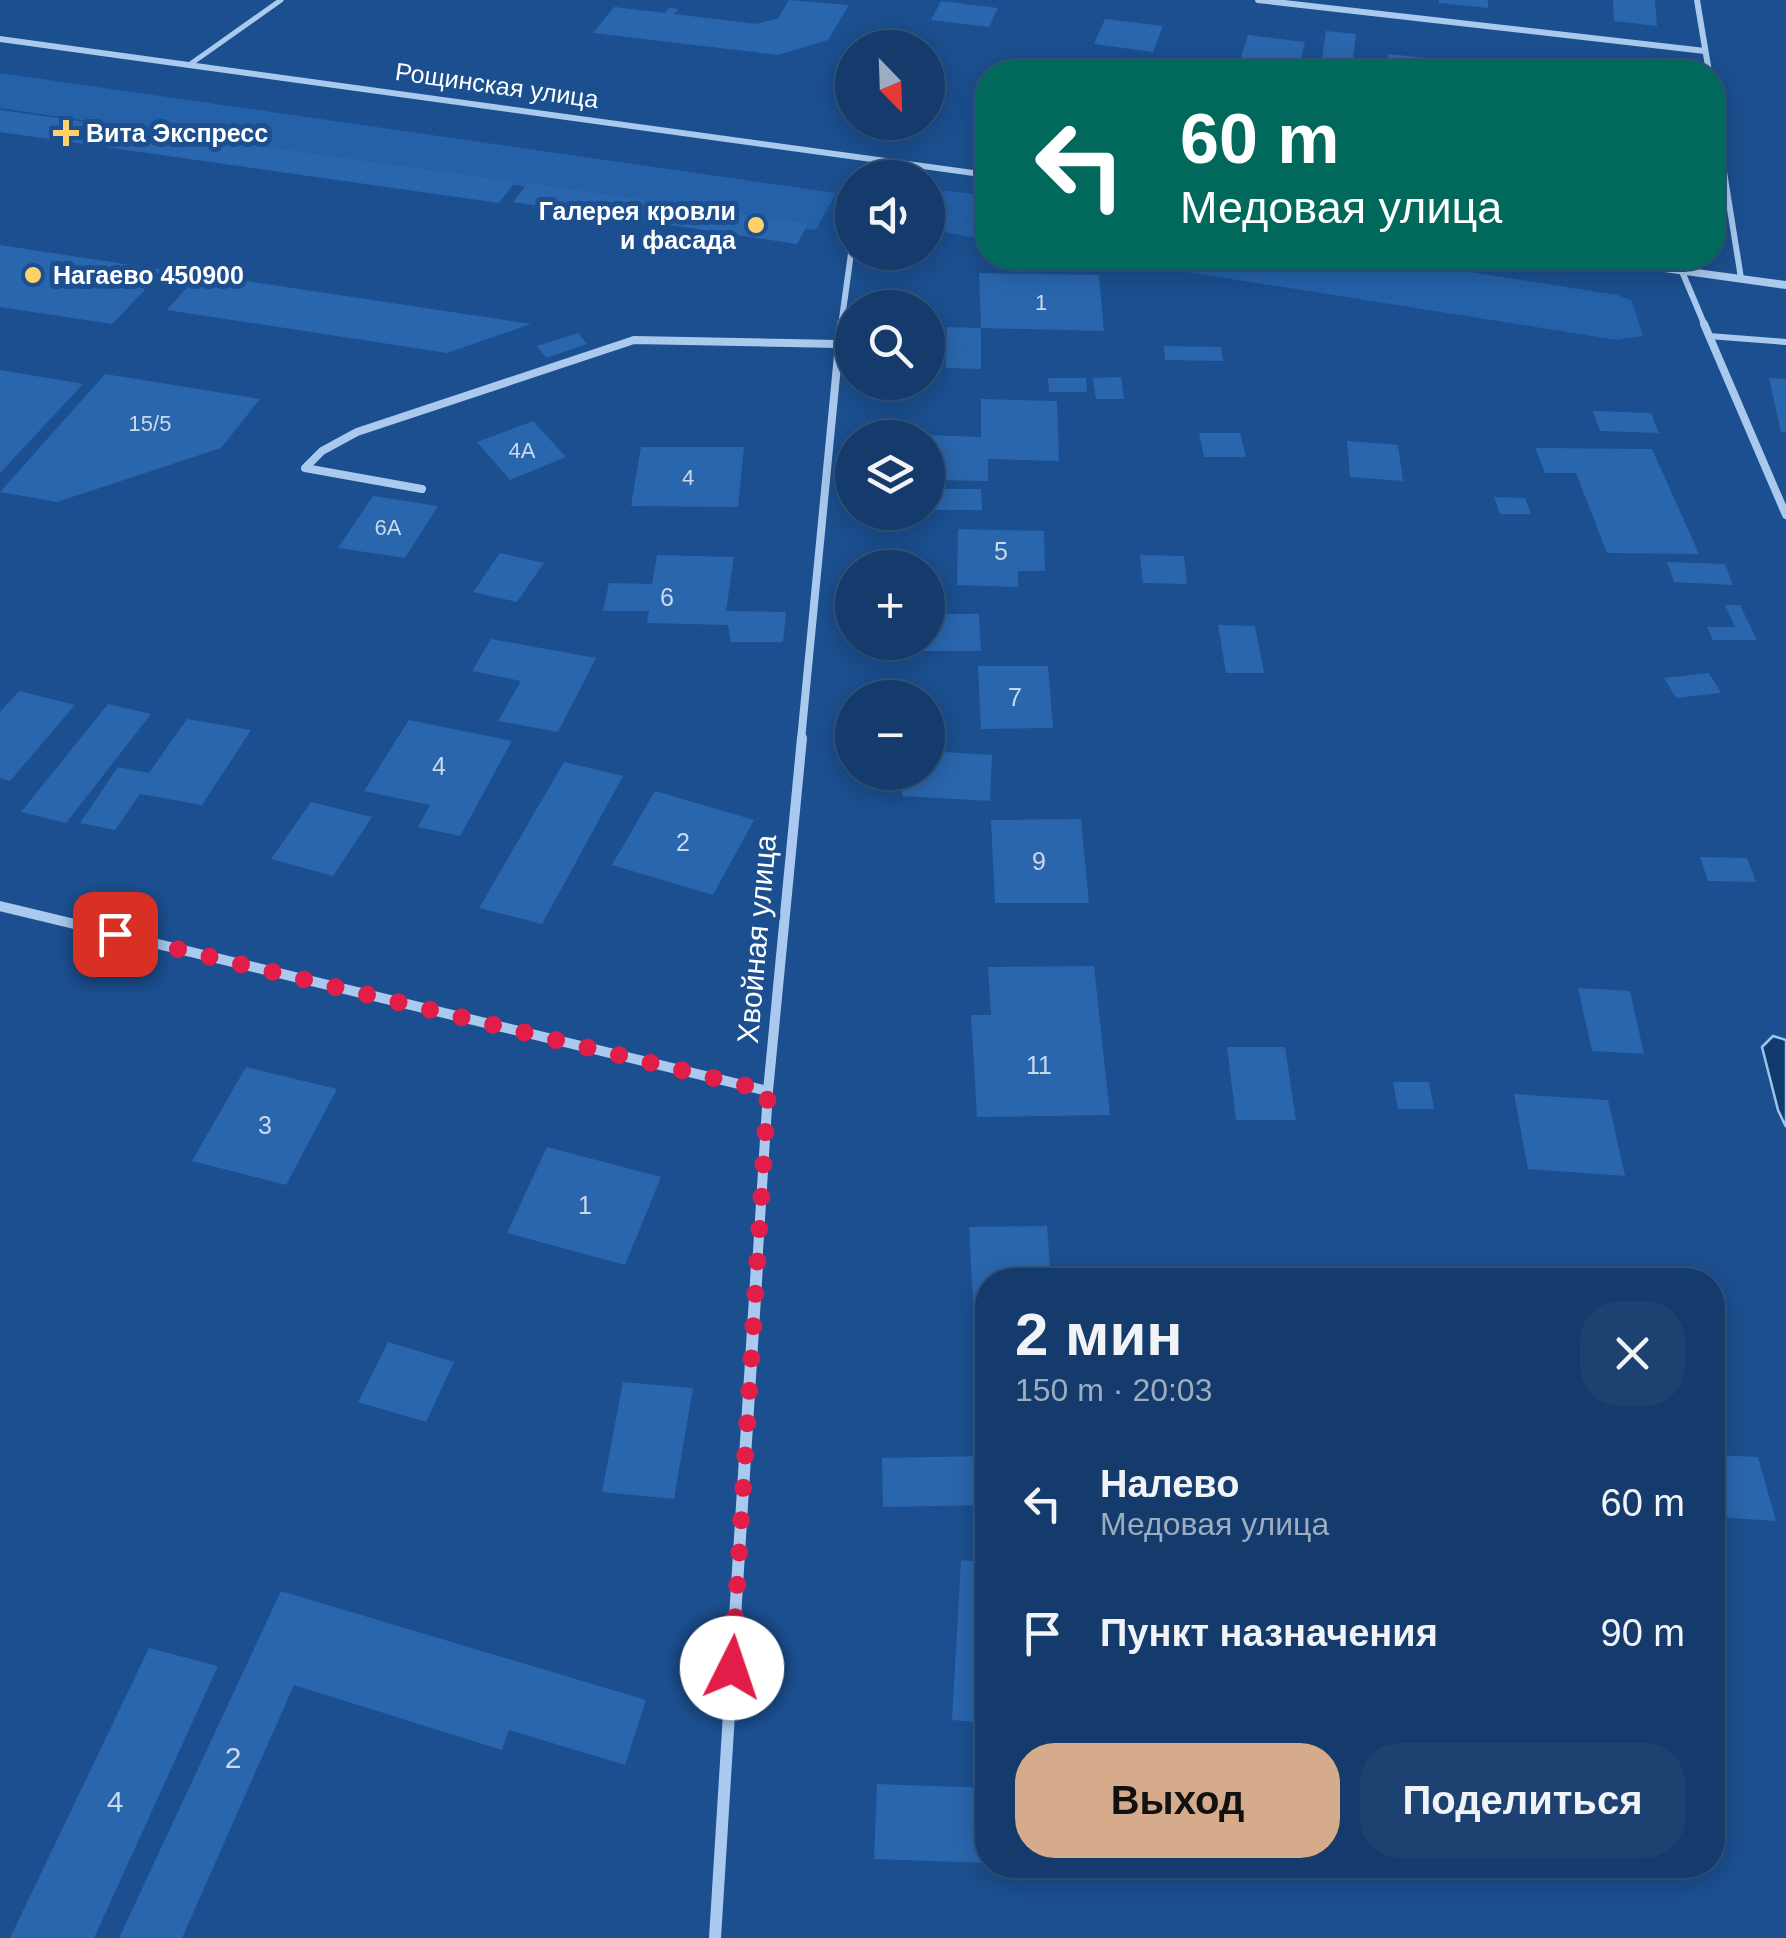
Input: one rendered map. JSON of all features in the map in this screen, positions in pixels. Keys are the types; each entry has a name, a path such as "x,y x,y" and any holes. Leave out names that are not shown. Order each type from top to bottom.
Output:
{"street":[{"path":"1258,0 1705,50"},
{"path":"1697,0 1707,60"},
{"name":"Рощинская улица","path":"0,39 875,160"},
{"name":"Рощинская улица","path":"945,169 975,173"},
{"path":"1725,178 1741,278"},
{"path":"1680,270 1786,515"},
{"path":"1687,270 1786,285"},
{"path":"422,488 305,468 322,451 357,432 634,340 835,344"},
{"name":"Хвойная улица","path":"716,1938 768,1091 835,386"},
{"path":"0,906 768,1091"}],"lane":[{"path":"189,65 281,0"},
{"path":"1709,336 1786,342"}],"shaded area":[{"path":"0,73 835,195 816,230 0,108"},
{"path":"945,191 975,194 975,238 945,232"},
{"path":"1175,270 1457,270 1618,295 1632,301 1643,336 1617,340"},
{"path":"1773,1036 1786,1040 1786,1127 1762,1047"}],"building":[{"path":"789,0 849,5 828,40 778,55 593,33 614,7 665,13 669,8 678,9 674,14 757,24 778,18"},
{"path":"1488,0 1488,8 1439,3"},
{"path":"1613,0 1655,0 1657,26 1614,21"},
{"path":"941,1 998,8 989,27 931,20"},
{"path":"1105,19 1163,26 1153,52 1094,44"},
{"path":"1326,31 1356,34 1353,60 1322,60"},
{"path":"1248,35 1305,42 1301,60 1240,60"},
{"path":"1388,54 1446,60 1387,60"},
{"path":"0,110 515,182 499,203 0,132"},
{"path":"528,183 808,224 797,244 513,202"},
{"path":"0,245 164,270 112,324 0,307"},
{"path":"979,273 1099,275 1104,331 981,328"},
{"path":"199,274 531,324 447,353 167,310"},
{"path":"947,327 981,328 981,369 946,368"},
{"path":"578,333 587,344 546,358 537,346"},
{"path":"1164,346 1221,347 1223,361 1165,360"},
{"path":"0,370 83,384 0,473"},
{"path":"105,374 260,399 221,448 57,502 0,492"},
{"path":"1121,377 1124,399 1096,399 1093,378"},
{"path":"1048,378 1086,378 1087,392 1049,392"},
{"path":"1769,378 1786,379 1786,432 1781,432"},
{"path":"981,399 1057,401 1059,461 988,459 988,481 945,480 945,436 981,437"},
{"path":"1593,411 1651,413 1659,433 1600,431"},
{"path":"533,421 566,457 510,480 477,442"},
{"path":"1199,433 1240,433 1246,457 1204,457"},
{"path":"1347,441 1398,445 1403,481 1350,477"},
{"path":"641,447 744,447 738,507 631,506"},
{"path":"1535,448 1652,449 1699,554 1607,553 1576,473 1545,473"},
{"path":"945,489 981,489 982,510 945,510"},
{"path":"373,496 438,506 405,558 338,548"},
{"path":"1494,497 1525,498 1531,514 1500,514"},
{"path":"958,529 1044,531 1045,571 1018,571 1018,587 957,585"},
{"path":"500,553 544,563 517,602 473,592"},
{"path":"657,555 734,557 726,611 786,612 783,642 731,642 728,625 647,623 649,611 603,611 609,583 652,584"},
{"path":"1140,555 1184,556 1187,584 1143,583"},
{"path":"1667,562 1725,564 1733,585 1674,582"},
{"path":"1725,605 1740,605 1757,640 1713,640 1707,627 1735,627"},
{"path":"945,614 979,614 981,651 945,651"},
{"path":"1218,625 1255,626 1264,673 1226,673"},
{"path":"491,639 596,658 558,732 498,721 521,681 472,671"},
{"path":"978,666 1048,666 1053,728 981,729"},
{"path":"1709,673 1721,693 1676,698 1664,678"},
{"path":"19,691 75,705 10,781 0,778 0,712"},
{"path":"108,704 151,714 66,823 21,812"},
{"path":"187,719 251,730 202,805 140,794 115,830 80,823 118,767 149,773"},
{"path":"409,720 512,741 460,836 418,827 430,805 364,791"},
{"path":"945,752 992,755 990,801 902,796 902,790 945,790"},
{"path":"564,762 623,776 542,924 479,908"},
{"path":"655,791 754,820 713,895 612,865"},
{"path":"311,802 372,817 333,876 271,859"},
{"path":"1081,819 1089,903 995,903 991,820"},
{"path":"1700,857 1747,858 1756,882 1708,881"},
{"path":"1094,966 1110,1115 977,1117 971,1015 991,1015 988,967"},
{"path":"1578,988 1630,991 1644,1054 1592,1051"},
{"path":"1227,1047 1285,1047 1296,1120 1236,1120"},
{"path":"246,1067 337,1089 286,1185 192,1161"},
{"path":"1393,1082 1429,1082 1434,1109 1398,1109"},
{"path":"1514,1094 1608,1100 1625,1176 1528,1169"},
{"path":"547,1147 661,1177 625,1265 507,1233"},
{"path":"1047,1226 1050,1268 975,1268 975,1335 969,1227"},
{"path":"388,1342 454,1362 426,1422 358,1402"},
{"path":"623,1382 693,1388 674,1499 602,1492"},
{"path":"975,1456 975,1505 883,1507 882,1458"},
{"path":"1725,1456 1758,1457 1776,1521 1725,1518"},
{"path":"961,1560 975,1562 975,1722 952,1720"},
{"path":"281,1591 646,1700 625,1765 509,1730 502,1750 294,1685 182,1938 119,1938"},
{"path":"149,1648 218,1666 94,1938 10,1938"},
{"path":"877,1784 975,1788 975,1863 874,1859"}],"place":[{"name":"Вита Экспресс","path":"66,133"},
{"name":"Галерея кровли и фасада","path":"756,225"},
{"name":"Нагаево 450900","path":"33,275"}],"route":[{"path":"115,934 768,1091 732,1668"}]}
